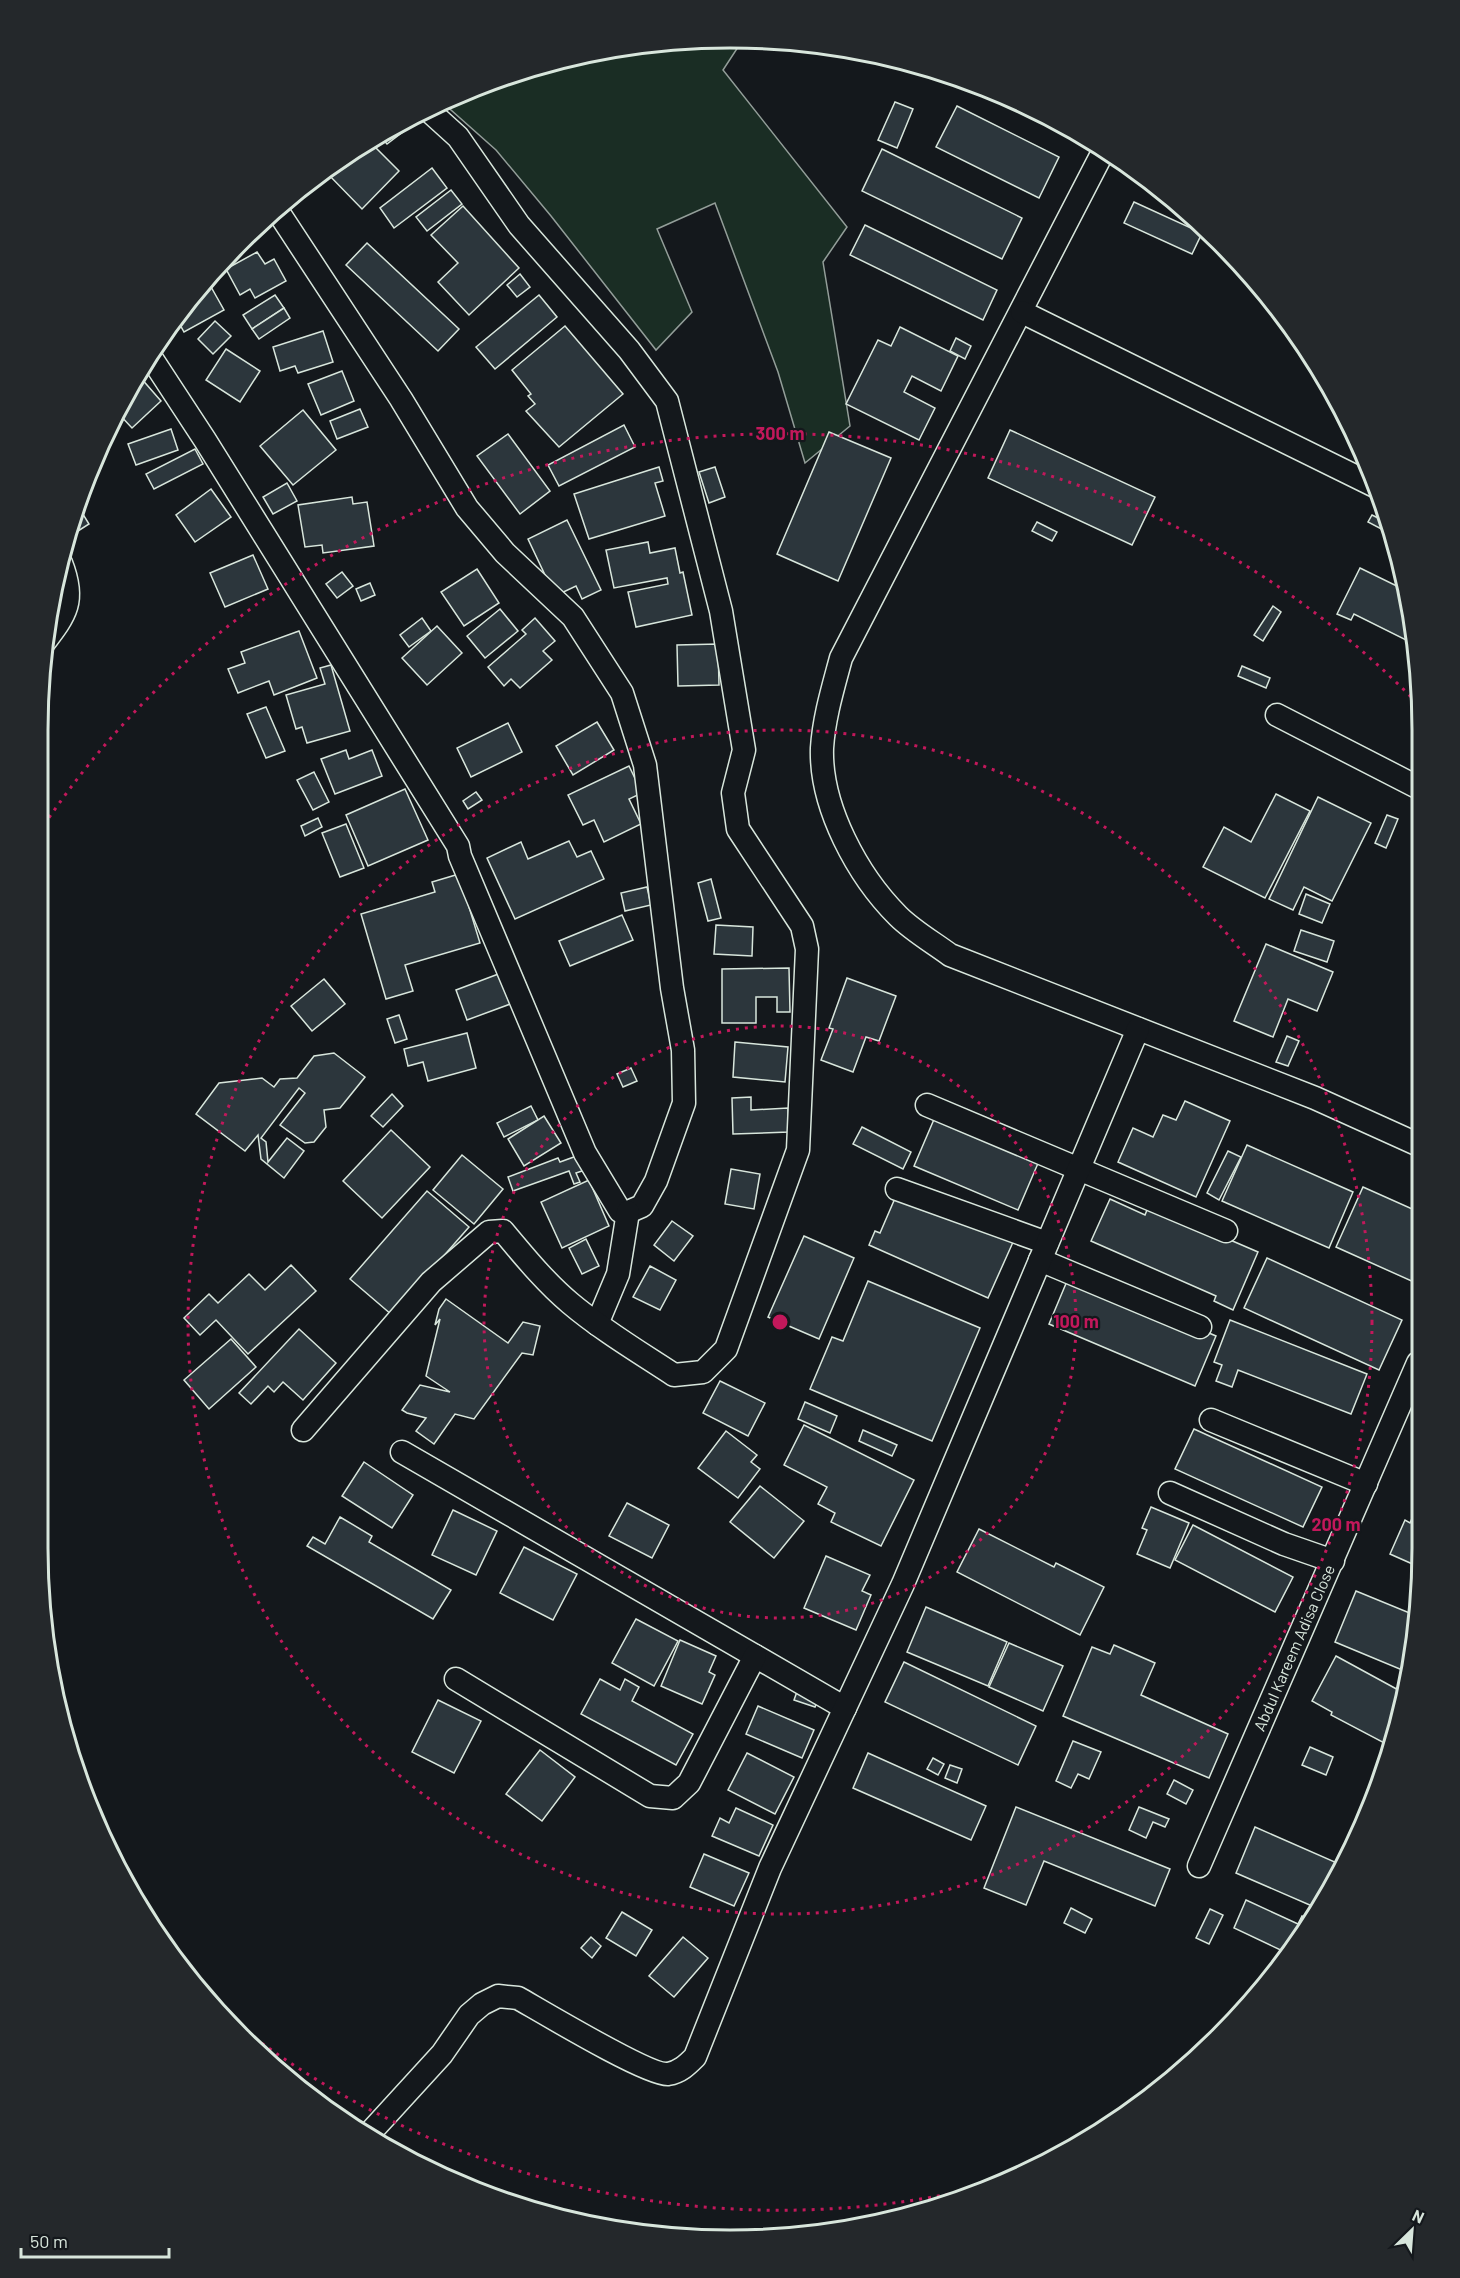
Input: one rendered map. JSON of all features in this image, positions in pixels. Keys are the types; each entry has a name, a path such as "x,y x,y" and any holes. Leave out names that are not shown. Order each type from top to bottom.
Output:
{"street":[{"path":"303,1430 430,1282 489,1232 503,1231 569,1302 597,1324 674,1375 703,1372 726,1349 798,1150 807,949 802,926 738,829 733,793 744,750 721,611 667,401 629,350 519,225 458,137 434,115"},
{"path":"1100,157 841,658 828,705 822,750 828,799 846,841 870,884 900,918 951,955 1315,1098 1412,1142"},
{"path":"155,364 206,440 458,846 460,856 585,1153 620,1211 628,1212 642,1206 656,1181 684,1103 683,1050 669,965 645,765 622,693 573,617 505,552 467,508 401,399 281,216"},
{"path":"1022,312 1365,481"},
{"path":"56,628 65,616 69,582 66,575"},
{"path":"1277,715 1412,785"},
{"path":"373,2129 442,2054 470,2015 482,2004 498,1996 518,1998 627,2059 666,2074 683,2069 695,2057 770,1868 903,1584 1138,1029"},
{"path":"927,1105 1226,1231"},
{"path":"897,1189 1044,1252 1200,1327"},
{"path":"597,1324 618,1274 628,1212"},
{"name":"Abdul Kareem Adisa Close","path":"1199,1866 1412,1377"},
{"path":"1211,1420 1366,1484"},
{"path":"402,1452 844,1708"},
{"path":"1170,1493 1284,1544 1333,1561"},
{"path":"456,1679 650,1796 673,1798 689,1783 755,1656"}],"green space":[{"path":"737,48 723,70 847,227 823,262 850,426 805,463 778,372 715,203 657,229 692,312 656,350 496,150 449,109 511,84 597,61 685,49"}],"building":[{"path":"895,102 913,109 897,148 878,140"},
{"path":"957,106 1059,157 1039,198 936,147"},
{"path":"404,131 404,131 387,144 385,142"},
{"path":"376,148 399,171 362,209 331,177"},
{"path":"882,149 1022,218 1002,259 862,191"},
{"path":"432,168 447,188 394,228 380,208"},
{"path":"451,190 462,204 427,231 416,217"},
{"path":"1134,202 1192,228 1200,237 1192,254 1124,223"},
{"path":"463,206 519,268 469,315 438,282 458,263 431,235"},
{"path":"865,225 997,290 983,320 850,255"},
{"path":"367,243 459,329 438,351 346,265"},
{"path":"257,252 265,264 274,259 286,281 255,298 250,289 240,295 227,270"},
{"path":"520,274 530,287 517,297 507,285"},
{"path":"211,287 224,310 184,332 181,326"},
{"path":"275,295 284,308 252,329 243,315"},
{"path":"539,295 557,317 495,369 476,347"},
{"path":"284,308 290,318 259,339 252,329"},
{"path":"215,321 231,336 213,354 198,339"},
{"path":"565,326 623,394 559,447 526,411 535,404 528,396 531,394 512,370"},
{"path":"900,327 958,356 941,391 912,376 904,392 935,408 919,440 846,404 878,340 891,346"},
{"path":"323,331 333,362 298,373 295,366 280,371 273,347"},
{"path":"956,338 971,346 965,359 950,351"},
{"path":"226,349 260,371 240,402 206,380"},
{"path":"342,371 354,401 321,415 308,384"},
{"path":"144,381 161,401 132,428 123,419"},
{"path":"360,409 368,427 337,439 330,421"},
{"path":"303,410 336,450 293,485 260,446"},
{"path":"624,425 635,447 559,486 548,465"},
{"path":"171,429 178,450 136,465 128,444"},
{"path":"1010,430 1155,497 1132,545 988,478"},
{"path":"829,432 891,458 838,581 777,554"},
{"path":"508,434 550,491 520,514 477,456"},
{"path":"195,449 203,464 154,489 146,474"},
{"path":"659,467 663,481 655,483 665,516 589,539 574,494"},
{"path":"715,467 725,497 709,503 699,472"},
{"path":"287,483 297,501 273,514 263,497"},
{"path":"211,489 231,517 195,542 176,515"},
{"path":"352,497 353,504 367,502 374,546 323,553 322,545 305,547 298,505"},
{"path":"83,514 89,524 78,531"},
{"path":"1372,515 1378,518 1382,529 1368,522"},
{"path":"567,520 601,590 582,599 576,586 555,596 528,539"},
{"path":"1037,522 1057,532 1052,541 1032,531"},
{"path":"648,542 650,553 675,548 680,573 683,572 692,615 636,627 628,592 668,584 667,578 614,588 606,550"},
{"path":"253,555 268,589 225,607 210,573"},
{"path":"1360,568 1396,586 1406,640 1354,614 1351,620 1337,614"},
{"path":"477,569 499,603 464,626 441,592"},
{"path":"342,572 353,586 337,598 326,584"},
{"path":"370,583 375,595 361,601 356,589"},
{"path":"1273,606 1281,612 1263,641 1254,635"},
{"path":"500,609 518,631 485,658 467,636"},
{"path":"422,618 431,631 409,647 400,635"},
{"path":"535,618 555,641 543,651 552,660 520,688 511,679 504,686 488,667 526,634 522,630"},
{"path":"437,626 462,653 427,685 402,658"},
{"path":"299,631 317,678 274,695 269,681 238,693 228,669 245,663 241,652"},
{"path":"718,644 719,685 678,686 677,645"},
{"path":"331,665 350,731 307,743 302,727 296,729 286,695 325,684 320,668"},
{"path":"1242,666 1270,678 1266,688 1238,676"},
{"path":"266,707 285,751 266,758 247,714"},
{"path":"597,722 614,750 573,775 556,746"},
{"path":"508,723 522,752 471,777 457,748"},
{"path":"346,750 349,759 372,750 382,776 335,794 321,759"},
{"path":"629,766 642,793 629,799 641,824 604,842 594,820 583,825 568,795"},
{"path":"314,772 329,802 313,810 297,780"},
{"path":"405,789 428,840 368,866 346,815"},
{"path":"476,792 482,800 468,809 463,801"},
{"path":"1276,794 1310,811 1265,898 1203,867 1224,827 1251,842"},
{"path":"1318,797 1371,823 1332,901 1304,887 1293,910 1269,899"},
{"path":"1387,815 1398,819 1386,848 1375,843"},
{"path":"318,818 322,827 305,836 301,826"},
{"path":"346,824 364,868 340,877 322,833"},
{"path":"569,841 577,857 591,851 604,879 515,919 487,858 521,842 528,859"},
{"path":"459,874 480,943 405,965 413,991 386,999 361,914 435,892 432,882"},
{"path":"711,879 721,918 708,921 698,883"},
{"path":"647,887 651,905 625,911 621,893"},
{"path":"1306,894 1330,904 1322,923 1299,914"},
{"path":"622,915 633,940 570,966 559,941"},
{"path":"716,925 753,927 752,956 714,954"},
{"path":"1301,930 1334,941 1327,962 1294,951"},
{"path":"1266,944 1333,972 1317,1011 1288,999 1273,1037 1234,1021"},
{"path":"789,968 790,1012 777,1012 777,997 756,997 756,1023 722,1023 722,969"},
{"path":"501,973 513,1003 467,1020 456,990"},
{"path":"847,978 896,996 879,1041 866,1037 853,1072 821,1060 833,1029 829,1028"},
{"path":"324,979 345,1004 312,1031 291,1006"},
{"path":"399,1015 407,1039 395,1043 387,1019"},
{"path":"467,1033 476,1068 428,1081 423,1062 408,1066 404,1049"},
{"path":"1287,1036 1299,1041 1288,1066 1276,1062"},
{"path":"735,1042 788,1047 785,1082 733,1077"},
{"path":"334,1053 365,1077 340,1108 324,1110 326,1127 314,1142 305,1143 280,1125 305,1093 299,1088 261,1138 266,1142 268,1162 287,1138 304,1151 284,1178 261,1159 258,1135 245,1151 196,1114 219,1083 262,1078 274,1087 280,1079 297,1078 314,1056"},
{"path":"631,1068 637,1081 623,1087 617,1074"},
{"path":"392,1094 403,1106 383,1127 371,1116"},
{"path":"751,1097 751,1110 788,1108 789,1132 733,1134 732,1098"},
{"path":"1185,1101 1230,1121 1196,1197 1118,1162 1133,1128 1153,1137 1163,1115 1176,1120"},
{"path":"531,1106 538,1120 504,1137 497,1123"},
{"path":"544,1116 561,1143 524,1166 508,1139"},
{"path":"935,1117 1039,1161 1018,1210 914,1166"},
{"path":"862,1127 911,1152 903,1169 853,1144"},
{"path":"391,1130 430,1167 382,1218 343,1181"},
{"path":"1247,1145 1353,1192 1329,1248 1222,1201"},
{"path":"1228,1151 1241,1157 1219,1200 1207,1193"},
{"path":"582,1154 588,1169 576,1173 580,1182 574,1184 569,1171 513,1191 508,1177 558,1158 560,1162"},
{"path":"462,1155 503,1189 474,1224 433,1190"},
{"path":"731,1169 760,1174 754,1209 725,1204"},
{"path":"589,1180 609,1226 562,1248 541,1202"},
{"path":"1363,1187 1412,1209 1412,1281 1336,1247"},
{"path":"899,1189 1014,1240 988,1298 869,1245 875,1231 880,1233"},
{"path":"427,1191 469,1227 392,1315 350,1279"},
{"path":"1110,1199 1145,1215 1149,1205 1258,1252 1233,1310 1214,1301 1216,1296 1091,1241"},
{"path":"672,1221 693,1236 674,1261 654,1245"},
{"path":"804,1236 854,1258 819,1339 768,1317"},
{"path":"586,1239 599,1266 582,1274 569,1248"},
{"path":"1267,1258 1402,1320 1379,1370 1244,1308"},
{"path":"291,1265 316,1291 248,1354 216,1320 200,1335 184,1318 209,1294 218,1303 249,1274 265,1290"},
{"path":"650,1266 676,1280 660,1310 633,1297"},
{"path":"1070,1274 1216,1336 1195,1386 1049,1324"},
{"path":"868,1281 980,1328 932,1441 810,1389 832,1337 843,1341"},
{"path":"446,1299 508,1343 523,1322 540,1326 533,1355 522,1353 474,1419 455,1414 434,1444 416,1431 426,1418 402,1410 420,1385 450,1392 426,1376 440,1319 435,1325 439,1309"},
{"path":"1230,1320 1367,1374 1351,1414 1238,1370 1232,1387 1216,1381 1222,1365 1214,1362"},
{"path":"299,1329 336,1363 303,1400 283,1382 274,1392 268,1386 251,1404 239,1393"},
{"path":"231,1339 256,1367 209,1409 184,1380"},
{"path":"720,1381 765,1403 748,1436 703,1413"},
{"path":"805,1402 837,1416 830,1433 798,1419"},
{"path":"804,1425 914,1480 881,1546 831,1522 835,1513 818,1504 827,1487 784,1465"},
{"path":"1194,1429 1322,1487 1303,1527 1175,1469"},
{"path":"863,1430 897,1445 892,1456 859,1441"},
{"path":"726,1431 757,1455 751,1462 760,1469 738,1498 698,1468"},
{"path":"364,1462 413,1495 392,1528 342,1496"},
{"path":"760,1486 804,1521 774,1558 730,1522"},
{"path":"627,1503 669,1525 652,1558 609,1536"},
{"path":"1151,1507 1189,1523 1170,1568 1137,1554 1147,1530 1142,1528"},
{"path":"453,1510 497,1531 476,1575 432,1555"},
{"path":"340,1517 372,1536 369,1542 451,1590 433,1619 307,1546 313,1537 325,1544"},
{"path":"1412,1518 1412,1564 1390,1554 1405,1520 1410,1523"},
{"path":"1193,1525 1293,1577 1275,1612 1175,1560"},
{"path":"979,1529 1054,1567 1056,1563 1104,1587 1080,1635 957,1572"},
{"path":"524,1547 577,1574 553,1620 500,1593"},
{"path":"826,1556 870,1575 862,1591 871,1595 856,1630 804,1608"},
{"path":"1356,1591 1409,1613 1401,1669 1335,1642"},
{"path":"926,1607 1007,1642 988,1686 907,1652"},
{"path":"636,1619 678,1641 654,1686 612,1663"},
{"path":"680,1640 716,1656 709,1672 715,1675 702,1704 661,1686"},
{"path":"1009,1643 1063,1666 1043,1711 989,1687"},
{"path":"1114,1645 1155,1663 1141,1695 1228,1734 1209,1778 1063,1716 1092,1647 1110,1654"},
{"path":"1336,1656 1397,1689 1384,1743 1331,1715 1332,1712 1312,1701"},
{"path":"904,1662 1036,1726 1018,1765 885,1702"},
{"path":"600,1679 620,1690 625,1679 639,1687 632,1701 693,1734 676,1765 581,1714"},
{"path":"799,1686 820,1694 815,1707 794,1700"},
{"path":"438,1700 481,1721 454,1773 412,1752"},
{"path":"758,1706 814,1730 802,1758 746,1734"},
{"path":"1073,1741 1101,1752 1089,1779 1078,1774 1071,1788 1056,1781"},
{"path":"1310,1747 1333,1757 1326,1775 1302,1765"},
{"path":"540,1750 575,1777 542,1821 506,1794"},
{"path":"747,1753 794,1777 775,1814 728,1790"},
{"path":"868,1753 986,1806 971,1840 853,1788"},
{"path":"933,1758 944,1764 938,1775 927,1769"},
{"path":"950,1765 962,1769 957,1783 945,1778"},
{"path":"1174,1780 1193,1790 1186,1804 1167,1794"},
{"path":"1016,1807 1170,1869 1155,1906 1044,1861 1026,1905 984,1888"},
{"path":"1139,1807 1169,1819 1165,1827 1153,1822 1146,1838 1129,1830"},
{"path":"736,1808 773,1825 759,1856 712,1836 720,1818 729,1823"},
{"path":"1255,1827 1335,1862 1311,1905 1236,1873"},
{"path":"704,1854 749,1873 734,1906 690,1887"},
{"path":"1246,1900 1298,1924 1304,1917 1280,1950 1234,1928"},
{"path":"1071,1908 1092,1919 1085,1933 1064,1923"},
{"path":"1210,1909 1223,1915 1209,1944 1196,1938"},
{"path":"622,1912 652,1930 636,1956 606,1938"},
{"path":"591,1937 601,1946 592,1958 581,1948"},
{"path":"683,1937 708,1958 674,1997 649,1976"}]}
